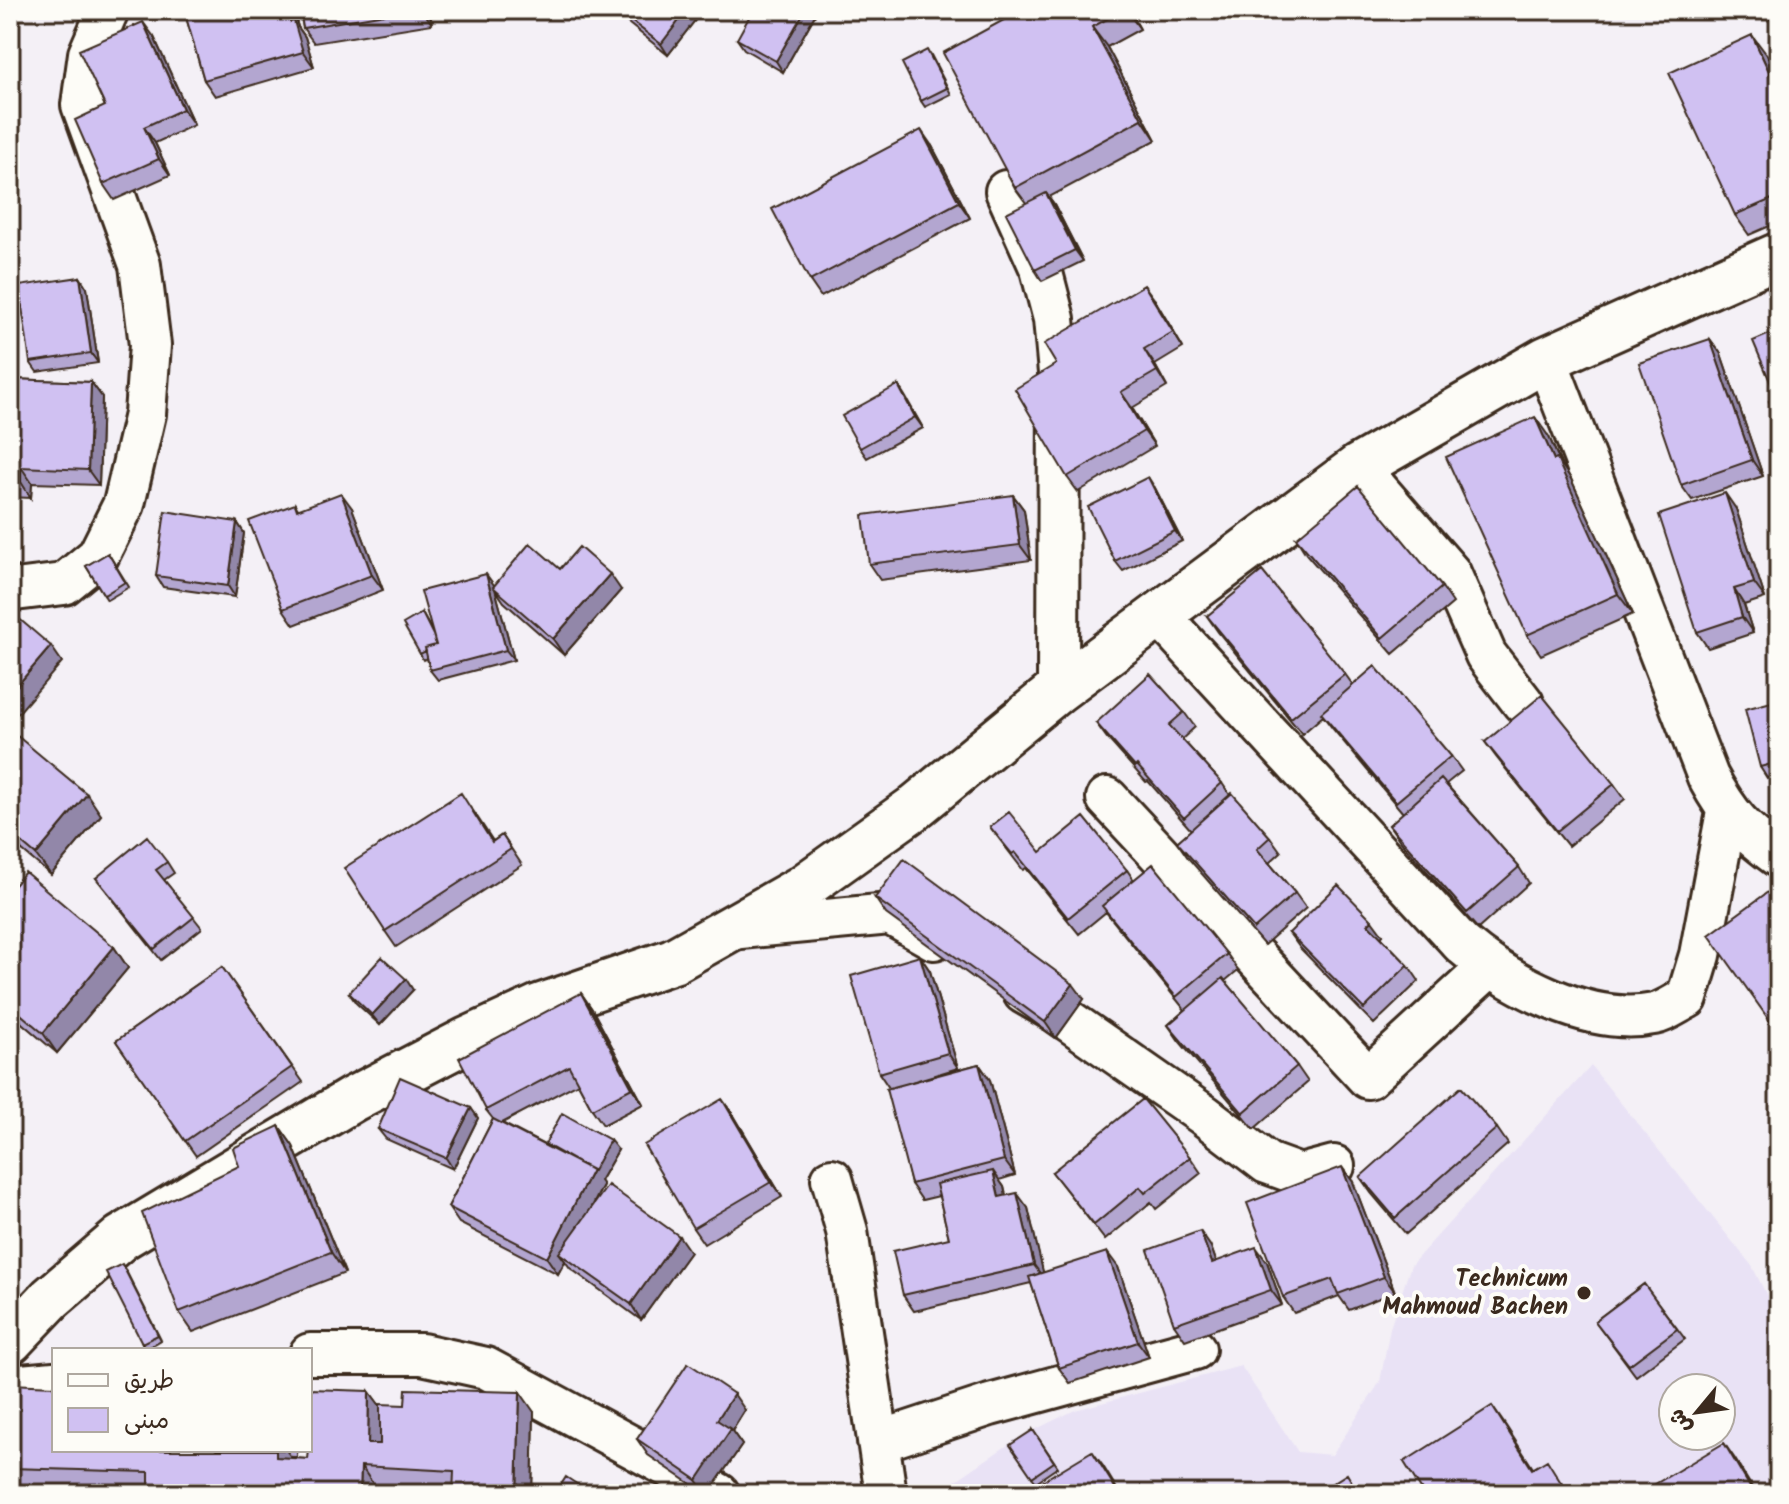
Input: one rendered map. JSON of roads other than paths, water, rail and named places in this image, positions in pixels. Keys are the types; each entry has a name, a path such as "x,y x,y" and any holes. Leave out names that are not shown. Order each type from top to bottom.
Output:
{"street":[{"path":"10,587 15,590 64,584 98,556 124,504 145,414 150,345 140,265 82,105 89,54 108,10"},
{"path":"1006,191 1041,269 1054,319 1059,373 1058,690"},
{"path":"11,1337 121,1238 353,1099 539,1007 673,961 802,888 914,808 1058,690 1358,467 1546,359 1779,255"},
{"path":"1546,359 1708,777 1727,812 1750,836 1779,857"},
{"path":"1358,467 1450,573 1486,655 1523,703"},
{"path":"1159,615 1462,944 1489,967 1547,997 1606,1016 1655,1014 1687,998 1700,955 1727,812"},
{"path":"1107,798 1368,1078 1489,967"},
{"path":"729,929 890,914 1055,1011 1267,1163 1300,1175 1334,1166"},
{"path":"832,1179 847,1231 886,1494"},
{"path":"878,1442 990,1405 1195,1349"},
{"path":"312,1354 422,1354 486,1368 719,1494"},
{"path":"10,1386 52,1382"}],"place":[{"name":"Technicum Mahmoud Bachen","path":"1584,1293"}]}
